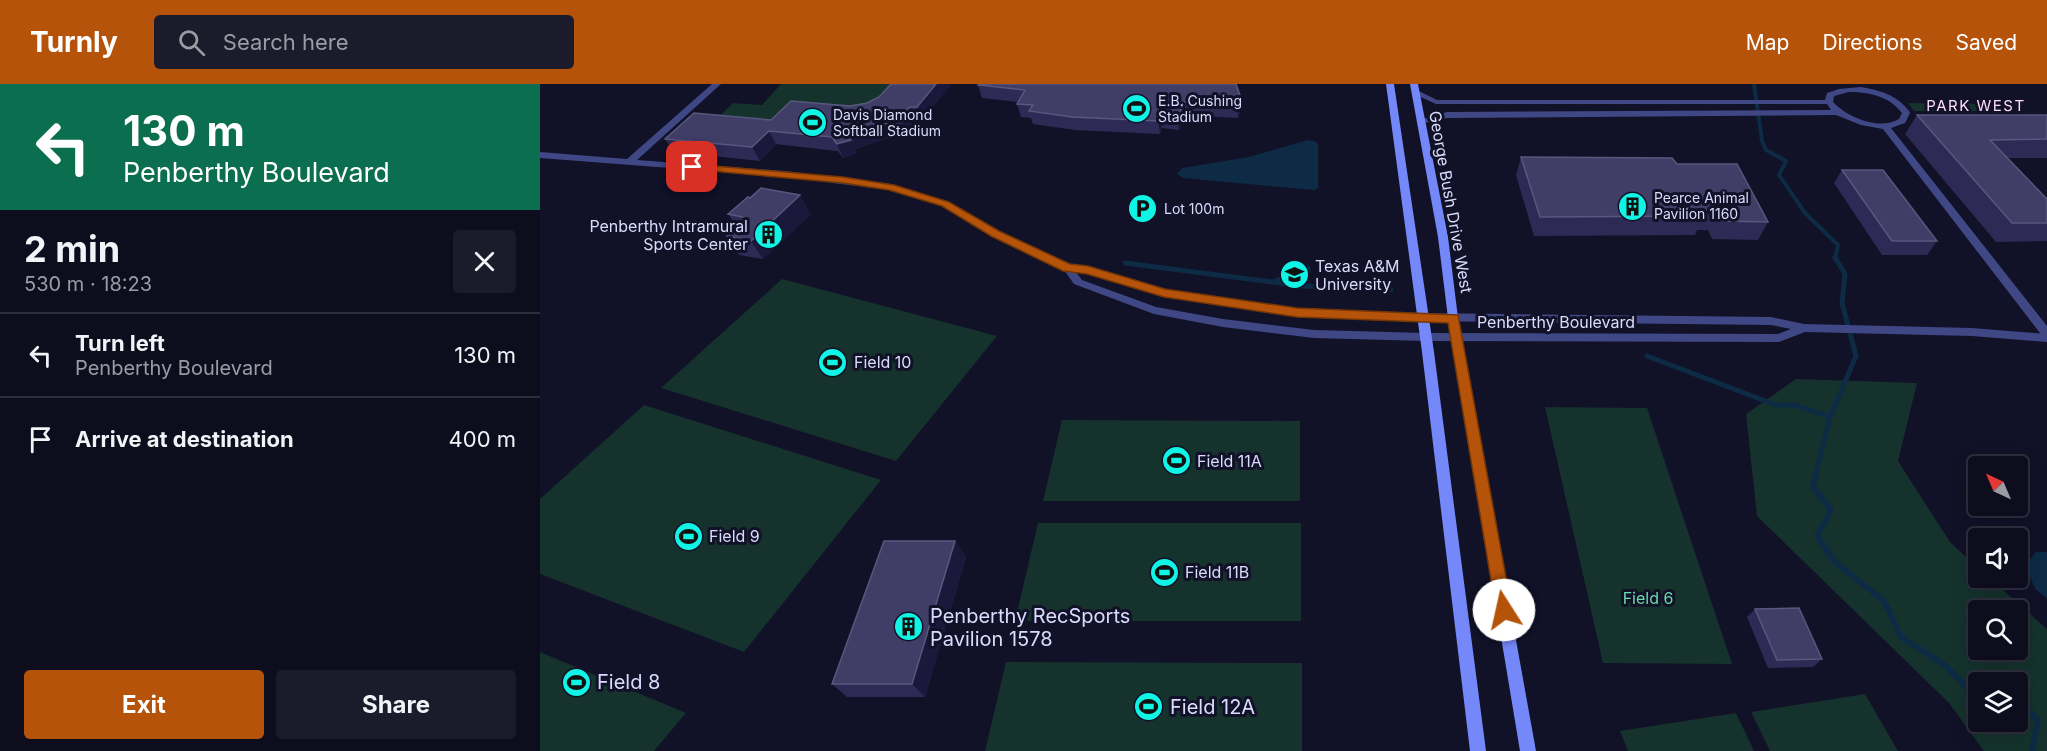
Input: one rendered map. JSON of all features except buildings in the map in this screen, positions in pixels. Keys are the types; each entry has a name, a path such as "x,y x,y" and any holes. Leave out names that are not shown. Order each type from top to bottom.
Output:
{"main road":[{"path":"1390,84 1426,338 1478,751"},
{"name":"George Bush Drive West","path":"1415,89 1443,237 1453,318 1528,751"}],"street":[{"path":"629,162 717,84"},
{"path":"1415,89 1436,102 1829,102 1838,112 1860,123 1885,126 1901,123 1905,119 1906,113 1903,106 1884,94 1849,88 1837,90 1830,95 1829,102"},
{"path":"1545,102 1550,115"},
{"path":"1420,121 1447,116 1838,112"},
{"path":"1885,126 2047,336"},
{"name":"Penberthy Boulevard","path":"540,155 832,178 891,188 945,204 995,233 1068,268 1088,270 1164,293 1297,313 1453,318 1771,321 1804,328 2047,336"},
{"name":"Penberthy Boulevard","path":"1068,268 1078,282 1166,313 1222,323 1314,334 1426,338 1779,338 1804,328"}],"green space":[{"name":"Davis Diamond Softball Stadium","path":"781,84 950,84 922,120 915,120 910,126 915,133 902,137 899,134 855,149 857,153 843,158 838,151 776,144 760,161 708,127 733,103 762,105"},
{"path":"1908,103 1997,104 2002,111 1914,111"},
{"name":"Field 10","path":"782,279 997,336 896,461 661,388"},
{"path":"1796,379 1917,383 1898,461 1950,542 1968,559 1968,588 2000,588 2014,600 1968,600 1968,660 2028,660 2028,612 2047,629 2047,751 1984,751 1970,732 2028,732 2028,672 1968,672 1968,729 1949,703 1757,516 1746,414"},
{"name":"Field 9","path":"644,405 881,480 744,652 540,574 540,499"},
{"name":"Field 6","path":"1545,407 1647,408 1732,664 1603,663"},
{"name":"Field 11A","path":"1062,420 1300,421 1300,501 1043,501"},
{"name":"Field 11B","path":"1038,523 1301,523 1301,621 1015,621"},
{"name":"Field 8","path":"540,652 686,713 654,751 540,751"},
{"name":"Field 12A","path":"1006,662 1302,663 1302,751 985,751"},
{"path":"1865,694 1898,751 1770,751 1751,712"},
{"path":"1736,713 1754,751 1628,751 1620,731"}],"water":[{"path":"1308,140 1318,144 1318,188 1314,190 1183,178 1177,174 1182,168 1249,157"},
{"path":"2036,552 2047,552 2047,598 2036,590 2028,573 2028,562"}],"waterway":[{"path":"1754,84 1762,141 1766,150 1786,161 1779,175 1805,213 1838,245 1835,258"},
{"path":"1830,417 1856,356 1842,303 1845,274 1835,258"},
{"path":"1125,263 1302,286 1391,290"},
{"path":"1275,281 1308,271 1308,268"},
{"path":"1647,356 1776,405 1794,405 1830,417"},
{"path":"1815,477 1830,417"},
{"path":"1816,476 1813,487 1831,510 1817,536 1834,561 1884,601 1901,637 1946,666 1968,689"},
{"path":"2028,713 2038,721 2032,751"}],"place":[{"name":"E.B. Cushing Stadium","path":"1137,109"},
{"name":"Davis Diamond Softball Stadium","path":"812,123"},
{"name":"Pearce Animal Pavilion 1160","path":"1633,206"},
{"name":"Lot 100m","path":"1143,209"},
{"name":"Penberthy Intramural Sports Center","path":"769,235"},
{"name":"Texas A&M University","path":"1294,275"},
{"name":"Field 10","path":"833,362"},
{"name":"Field 11A","path":"1176,461"},
{"name":"Field 9","path":"688,536"},
{"name":"Field 11B","path":"1164,572"},
{"name":"Penberthy RecSports Pavilion 1578","path":"909,627"},
{"name":"Field 8","path":"576,682"},
{"name":"Field 12A","path":"1149,707"}],"district":[{"name":"PARK WEST","path":"1976,106"}],"route":[{"path":"692,167 843,180 891,188 945,204 995,233 1068,268 1088,270 1164,293 1297,313 1453,318 1504,610"}]}
